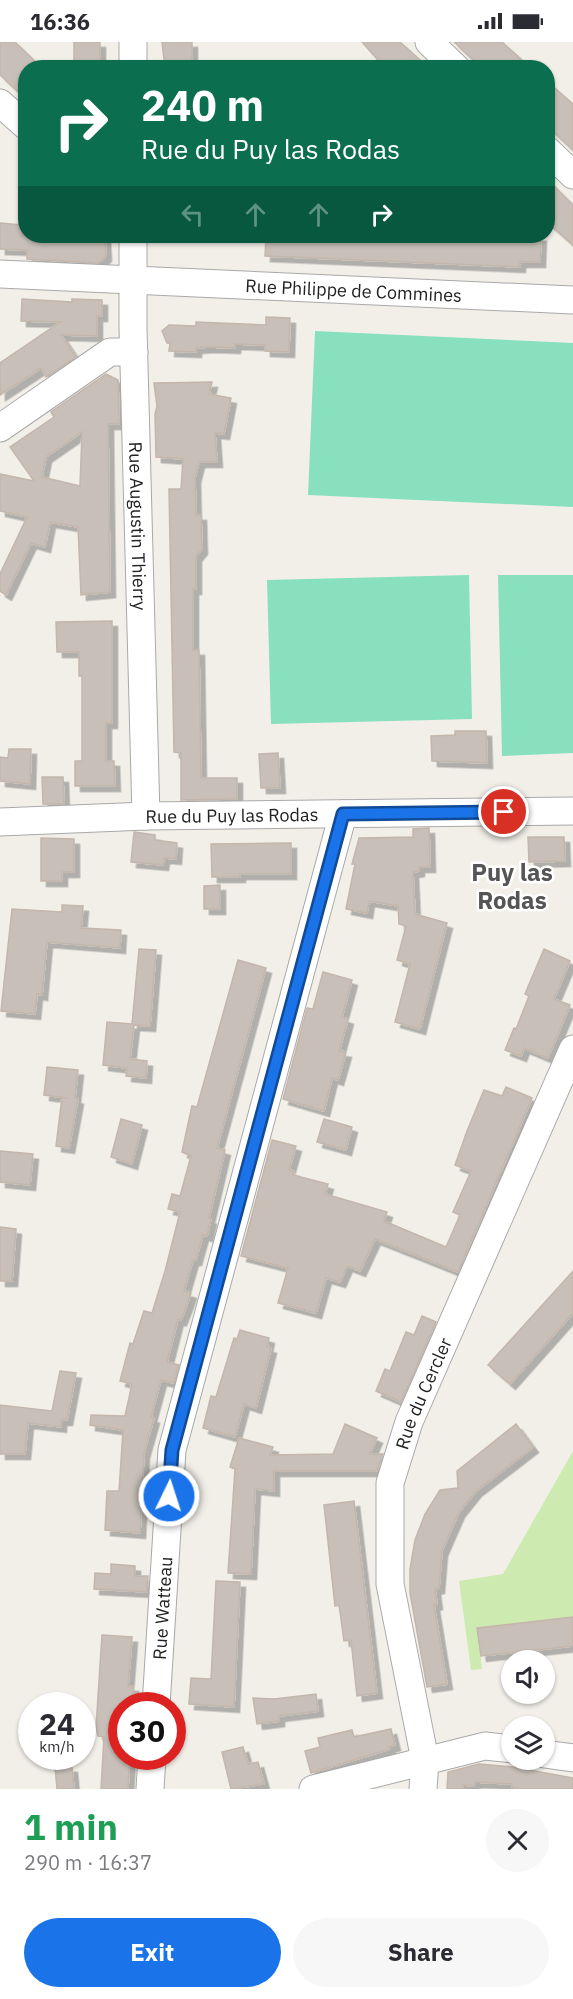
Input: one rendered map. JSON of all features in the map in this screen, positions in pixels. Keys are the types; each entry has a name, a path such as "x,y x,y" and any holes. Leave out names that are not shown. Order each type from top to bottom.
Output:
{"street":[{"path":"133,42 133,60"},
{"path":"429,42 448,60"},
{"path":"0,103 18,119"},
{"path":"555,158 573,175"},
{"name":"Rue Augustin Thierry","path":"133,243 146,816"},
{"name":"Rue Philippe de Commines","path":"0,274 573,300"},
{"path":"0,428 110,352 134,352"},
{"name":"Rue du Puy las Rodas","path":"0,822 146,816 573,811"},
{"name":"Rue Watteau","path":"157,1692 172,1450 343,814"},
{"name":"Rue du Cercler","path":"423,1789 425,1760 390,1584 390,1483 409,1422 573,1049"},
{"path":"313,1789 485,1746 501,1748"},
{"path":"555,1756 573,1758"},
{"path":"150,1789 151,1770"}],"green space":[{"path":"315,331 573,343 573,507 308,495"},
{"path":"469,575 472,719 271,724 267,580"},
{"path":"498,575 573,575 573,753 502,756"},
{"path":"573,1451 573,1617 478,1628 482,1669 471,1670 459,1581 503,1574"}],"building":[{"path":"0,42 15,42 34,60 18,60 18,92 0,75"},
{"path":"74,42 100,42 100,60 74,60"},
{"path":"162,42 192,42 192,60 164,60"},
{"path":"362,42 400,42 420,60 378,60"},
{"path":"454,42 502,42 522,60 473,60"},
{"path":"555,88 573,104 573,150 555,133"},
{"path":"555,187 573,205 573,245 555,229"},
{"path":"0,223 18,225 18,243 105,243 106,256 98,263 27,259 27,250 0,249"},
{"path":"266,243 541,243 540,262 520,262 520,267 265,256"},
{"path":"22,299 72,302 72,299 102,300 102,316 97,316 97,336 61,335 76,357 46,377 41,368 0,395 0,363 60,322 21,321"},
{"path":"266,317 290,318 289,352 265,351 265,345 235,344 235,348 196,348 196,352 169,351 170,343 167,343 162,331 169,325 196,326 196,322 266,325"},
{"path":"106,374 118,380 119,424 108,424 110,592 81,595 78,527 50,522 45,547 31,543 6,595 0,591 0,574 27,517 0,511 0,474 34,481 10,447 54,417 51,412","holes":["82,432 80,486 42,477 46,457"]},
{"path":"212,382 209,394 231,398 224,434 215,433 217,462 199,462 195,478 196,515 201,515 202,549 196,556 196,589 193,589 193,650 199,650 201,778 237,778 237,799 181,800 181,753 174,752 169,489 181,489 183,459 156,457 155,414 157,406 154,383"},
{"path":"112,621 112,723 106,723 106,761 114,761 115,786 75,786 75,761 82,761 82,676 79,676 79,652 57,652 56,622"},
{"path":"455,731 486,731 487,763 432,761 431,736 455,735"},
{"path":"9,749 31,749 30,784 0,781 0,757 8,758"},
{"path":"278,753 280,788 261,788 259,754"},
{"path":"42,777 63,777 64,804 43,804"},
{"path":"429,828 430,867 419,867 419,871 413,872 415,914 447,923 420,1029 395,1022 410,964 397,960 406,926 399,924 398,906 369,901 367,913 346,909 355,864 352,864 359,838 413,837 413,829"},
{"path":"134,832 155,835 155,840 177,843 176,859 164,858 163,865 131,862"},
{"path":"528,837 564,837 565,861 529,862"},
{"path":"41,838 74,839 74,872 62,872 62,881 41,881"},
{"path":"291,843 291,874 240,874 240,877 212,877 211,844"},
{"path":"220,885 220,909 204,909 204,886"},
{"path":"62,905 83,906 81,928 121,930 120,948 47,942 42,995 37,994 35,1014 1,1011 12,909 62,912"},
{"path":"139,949 156,950 150,1026 134,1025 130,1059 147,1061 146,1078 126,1076 127,1068 103,1065 107,1022 132,1024"},
{"path":"544,949 570,961 554,999 570,1005 548,1058 524,1048 521,1056 505,1050 529,996 525,994"},
{"path":"238,960 266,968 217,1148 225,1150 207,1236 203,1235 196,1260 193,1260 184,1291 191,1293 181,1320 178,1319 167,1362 179,1365 174,1383 161,1380 151,1417 154,1418 144,1453 140,1533 105,1530 107,1491 119,1491 123,1430 90,1425 91,1415 125,1416 132,1384 120,1381 130,1343 133,1344 144,1311 152,1313 165,1271 180,1212 168,1209 172,1194 180,1196 191,1156 182,1152 192,1106 197,1107"},
{"path":"323,972 352,980 342,1017 348,1019 339,1051 346,1052 338,1080 332,1078 324,1111 283,1099 307,1008 313,1009"},
{"path":"47,1067 78,1070 75,1098 78,1099 69,1148 56,1146 62,1097 44,1095"},
{"path":"506,1087 532,1098 458,1272 375,1239 360,1271 347,1266 340,1282 326,1278 316,1313 278,1303 288,1268 241,1256 272,1140 296,1146 289,1170 294,1171 293,1175 328,1184 325,1194 387,1212 384,1221 446,1247 460,1215 453,1212 471,1171 455,1165 467,1131 484,1090 502,1096"},
{"path":"121,1119 142,1125 132,1164 111,1157"},
{"path":"324,1119 352,1127 346,1150 317,1142"},
{"path":"0,1151 33,1154 30,1185 0,1182"},
{"path":"0,1227 16,1229 12,1281 0,1281"},
{"path":"573,1271 573,1313 510,1384 488,1365"},
{"path":"422,1316 436,1322 401,1402 376,1391 385,1369 390,1371 406,1332 414,1335"},
{"path":"240,1330 269,1338 267,1347 271,1348 256,1408 244,1404 235,1437 203,1428 211,1396 216,1397 234,1338 237,1339"},
{"path":"60,1371 76,1373 67,1420 61,1420 61,1427 28,1423 25,1454 0,1454 0,1405 52,1411"},
{"path":"345,1424 377,1438 370,1454 383,1454 377,1471 274,1471 274,1491 255,1489 251,1574 228,1573 235,1469 230,1467 239,1438 273,1447 270,1455 333,1454"},
{"path":"516,1424 533,1447 476,1491 459,1512 442,1551 439,1588 435,1589 437,1604 434,1605 447,1684 427,1687 410,1593 410,1569 415,1540 425,1514 440,1490 458,1488 457,1471"},
{"path":"354,1501 377,1693 357,1696 351,1640 344,1641 339,1605 335,1606 324,1505"},
{"path":"111,1564 135,1566 135,1576 148,1576 147,1592 94,1589 95,1573 111,1574"},
{"path":"216,1581 240,1582 234,1707 189,1704 191,1678 211,1679"},
{"path":"573,1617 573,1646 536,1650 501,1650 501,1654 481,1656 477,1628"},
{"path":"102,1635 132,1637 128,1686 133,1686 133,1692 108,1692 108,1770 129,1770 128,1789 101,1789 104,1737 98,1736 96,1727"},
{"path":"316,1694 318,1711 279,1716 279,1721 257,1724 253,1698 274,1699"},
{"path":"391,1729 395,1745 389,1747 390,1749 311,1773 305,1751 320,1747 318,1738 352,1730 354,1737"},
{"path":"243,1747 248,1764 258,1762 264,1784 231,1789 222,1752"},
{"path":"479,1764 501,1766 501,1770 529,1770 573,1778 573,1789 522,1789 512,1787 512,1784 475,1782 474,1786 463,1785 463,1789 447,1789 448,1772"},
{"path":"55,1770 72,1770 74,1789 57,1789"}],"district":[{"name":"Puy las Rodas","path":"512,886"}],"route":[{"path":"169,1496 172,1450 343,814 504,812"}]}
